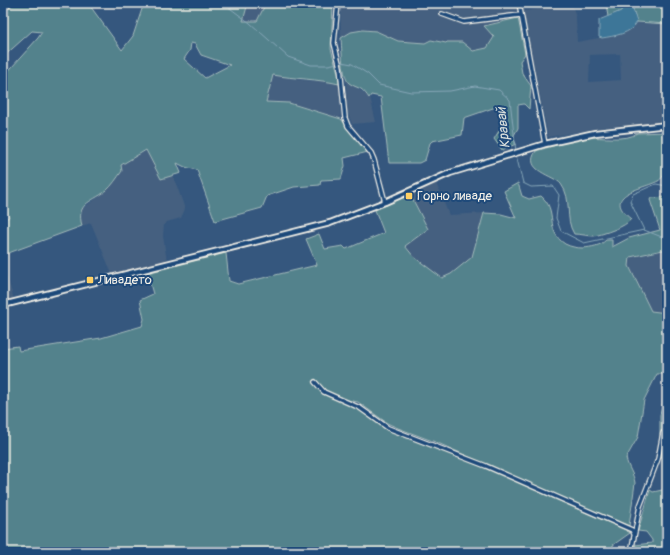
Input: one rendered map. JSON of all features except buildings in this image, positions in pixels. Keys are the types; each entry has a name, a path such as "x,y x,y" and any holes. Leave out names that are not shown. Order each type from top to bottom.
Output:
{"street":[{"path":"338,3 334,43 340,66 345,118 348,126 371,153 385,202"},
{"path":"519,3 545,144"},
{"path":"442,14 464,22 520,15"},
{"path":"3,305 330,223 385,202 450,172 515,152 595,133 667,124"},
{"path":"315,382 324,392 360,408 388,428 486,466 632,530 634,534"},
{"path":"631,552 640,506 658,459 663,433"},
{"path":"280,552 286,550 297,552"}],"shaded area":[{"path":"248,3 266,3 258,21 243,21"},
{"path":"340,3 523,3 525,11 572,3 576,18 577,42 620,34 635,26 637,22 667,24 667,123 616,126 548,137 524,17 485,26 494,37 487,48 473,51 462,42 447,43 431,40 425,43 398,41 363,30 351,32 341,38","holes":["620,54 621,80 589,82 590,55"]},
{"path":"629,4 632,6 637,22 634,26 622,34 602,38 599,37 599,20 621,11 623,7"},
{"path":"273,75 339,84 341,119 289,103 266,102"},
{"path":"346,80 370,97 376,122 352,124 347,111"},
{"path":"147,150 161,179 173,175 185,209 181,218 167,222 164,225 163,236 167,261 112,274 91,223 82,226 79,215 82,209 107,190 122,172 120,165"},
{"path":"436,183 449,215 484,213 472,257 451,274 442,278 414,257 405,246 428,229 410,194"},
{"path":"664,250 667,252 667,313 656,313 651,311 629,266 630,257"},
{"path":"3,264 14,299 3,302"}],"green space":[{"path":"16,3 88,3 122,50 133,36 144,3 248,3 243,21 257,21 266,3 333,3 331,49 339,76 339,84 273,75 266,102 289,103 341,119 368,152 344,158 345,166 341,179 321,180 320,185 294,187 267,196 262,208 215,221 197,170 177,163 181,173 161,179 146,150 121,165 122,171 110,187 86,204 81,213 82,226 3,255 3,220 9,217 3,200 3,77 42,32 32,31 3,57 3,12","holes":["191,43 195,44 201,55 230,65 205,78 184,59 190,50"]},
{"path":"606,3 645,3 643,6 650,7 652,3 667,3 667,24 637,22 632,6 608,17"},
{"path":"518,18 525,54 520,61 522,73 531,86 529,109 524,104 518,105 518,128 513,137 516,144 502,150 494,139 502,126 504,107 493,108 464,118 462,135 432,141 425,160 419,163 389,163 381,97 371,95 369,98 362,90 349,83 345,75 341,38 351,32 363,30 376,31 398,41 425,43 431,40 446,43 462,42 473,51 487,48 494,37 484,26"},
{"path":"667,132 667,169 661,179 635,190 622,198 620,204 623,211 631,219 624,225 603,234 594,236 574,234 569,222 568,203 565,190 561,184 536,168 533,163 533,158 536,151 582,139 621,138 633,136 637,133"},
{"path":"518,183 522,196 529,199 541,196 549,208 553,227 559,239 565,244 578,248 596,246 606,240 612,240 612,247 629,238 660,230 650,200 651,198 667,197 667,252 663,250 630,257 629,266 651,311 667,313 667,374 657,374 644,400 638,437 626,458 635,483 629,526 438,443 398,428 387,423 358,402 347,400 361,406 388,426 435,445 626,530 630,533 613,545 613,552 3,552 3,348 18,346 19,351 101,338 142,326 144,319 140,300 153,294 147,273 226,253 229,281 238,284 317,265 306,239 319,234 325,249 343,246 346,249 384,233 375,210 410,194 428,229 405,246 414,257 442,278 451,274 472,257 484,213 501,214 516,218 504,191"},
{"path":"667,382 667,456 660,457 660,415"},
{"path":"667,489 667,552 634,552 635,545 652,543 652,540 646,532 638,531 650,490 653,492"}],"waterway":[{"name":"Кравай","path":"223,3 250,23 288,57 311,65 328,65 338,63"},
{"name":"Кравай","path":"341,62 352,64 368,74 379,85 411,92 450,91 475,86 499,90 510,100 516,152"},
{"name":"Кравай","path":"516,155 523,183 531,187 553,186 559,195 556,218 561,231 584,243 644,230 630,201 633,194 656,184 667,186"},
{"path":"644,230 667,239"}],"place":[{"name":"Горно ливаде","path":"409,196"},
{"name":"Ливадето","path":"90,280"}]}
